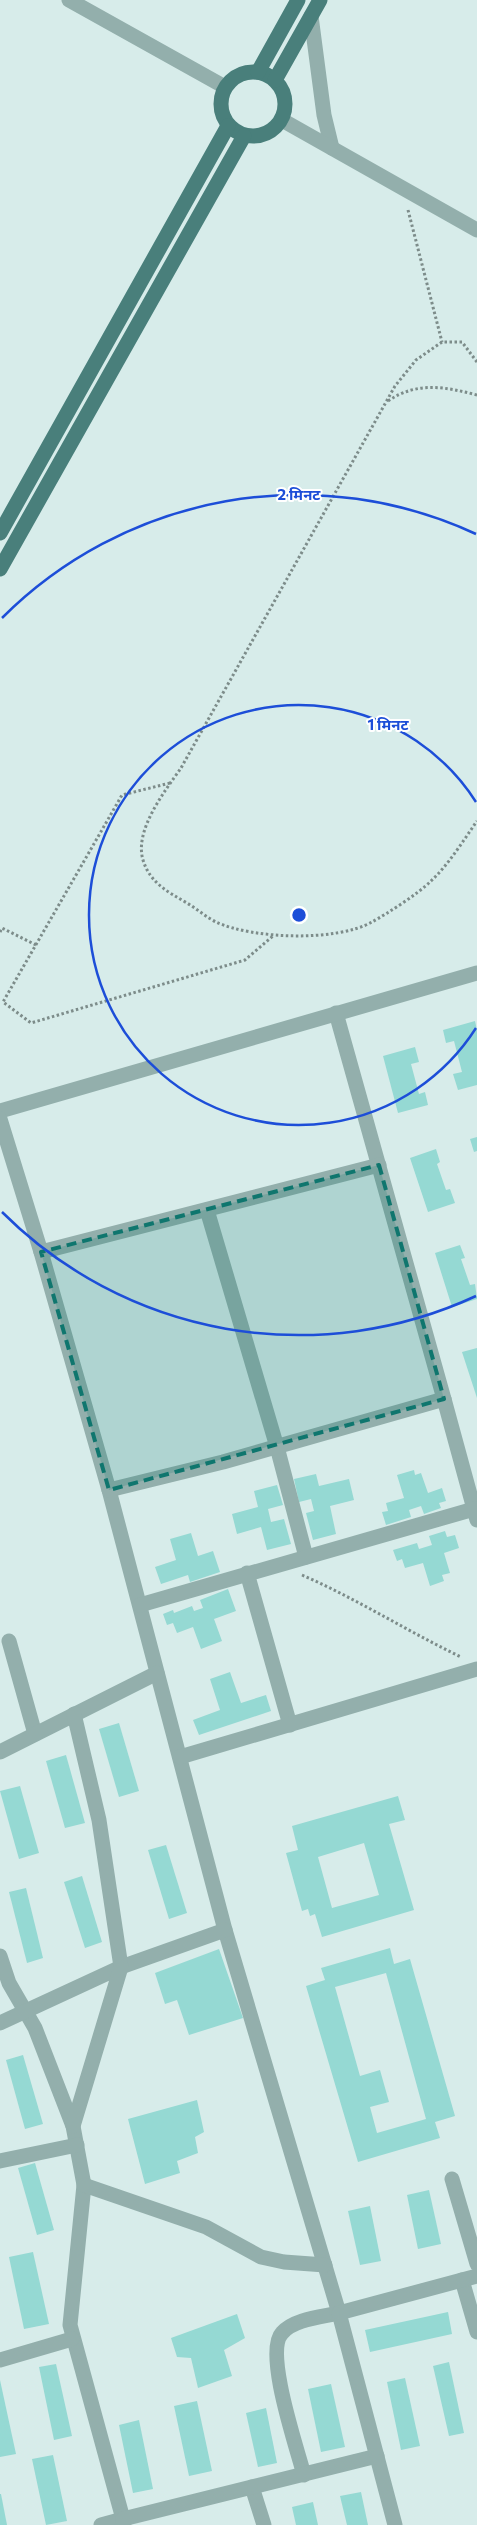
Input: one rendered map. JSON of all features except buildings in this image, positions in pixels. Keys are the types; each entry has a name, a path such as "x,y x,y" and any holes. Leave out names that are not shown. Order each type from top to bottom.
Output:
{"main road":[{"path":"258,72 298,0"},
{"path":"275,80 320,0"},
{"path":"246,72 258,72 275,80 284,93 286,106 282,120 273,130 260,136 244,136 228,126 220,106 225,87 236,76 246,72"},
{"path":"0,533 228,126"},
{"path":"0,569 244,136"}],"street":[{"path":"69,0 225,87"},
{"path":"311,16 324,115 332,148"},
{"path":"282,120 477,230"},
{"path":"0,1111 477,973"},
{"path":"140,1605 306,1557 475,1515 336,1013"},
{"path":"0,1119 41,1252 108,1490 225,1930 325,2264 395,2525"},
{"path":"41,1252 379,1165"},
{"path":"207,1210 277,1447 306,1557"},
{"path":"108,1490 277,1447 444,1399"},
{"path":"247,1573 290,1724"},
{"path":"9,1642 35,1734"},
{"path":"180,1757 473,1665"},
{"path":"0,1752 157,1673"},
{"path":"73,2126 121,1967 100,1820 74,1714"},
{"path":"0,2023 121,1967 225,1930"},
{"path":"0,1956 10,1983 26,2010 45,2052 73,2126 84,2185 71,2318 72,2339 124,2522"},
{"path":"0,2161 77,2145"},
{"path":"452,2179 477,2264"},
{"path":"84,2185 206,2226 261,2257 284,2262 325,2264"},
{"path":"304,2475 276,2362 277,2342 281,2333 290,2326 470,2278 477,2332"},
{"path":"0,2360 72,2339"},
{"path":"101,2525 124,2522 252,2487 377,2456"},
{"path":"252,2487 264,2525"}],"path":[{"path":"402,188 442,342"},
{"path":"477,362 462,342 442,342 416,360 406,370 386,402 171,783 152,811 142,839 142,859 152,878 163,890 217,922 273,936 315,936 343,932 371,923 431,881 477,821"},
{"path":"386,402 420,387 454,389 477,395"},
{"path":"171,783 122,795 2,1001 31,1023 244,960 273,936"},
{"path":"0,932 2,928 36,945"},
{"path":"277,1565 343,1593 473,1665"}],"highlighted area":[{"path":"379,1165 444,1399 109,1490 41,1252"}]}
